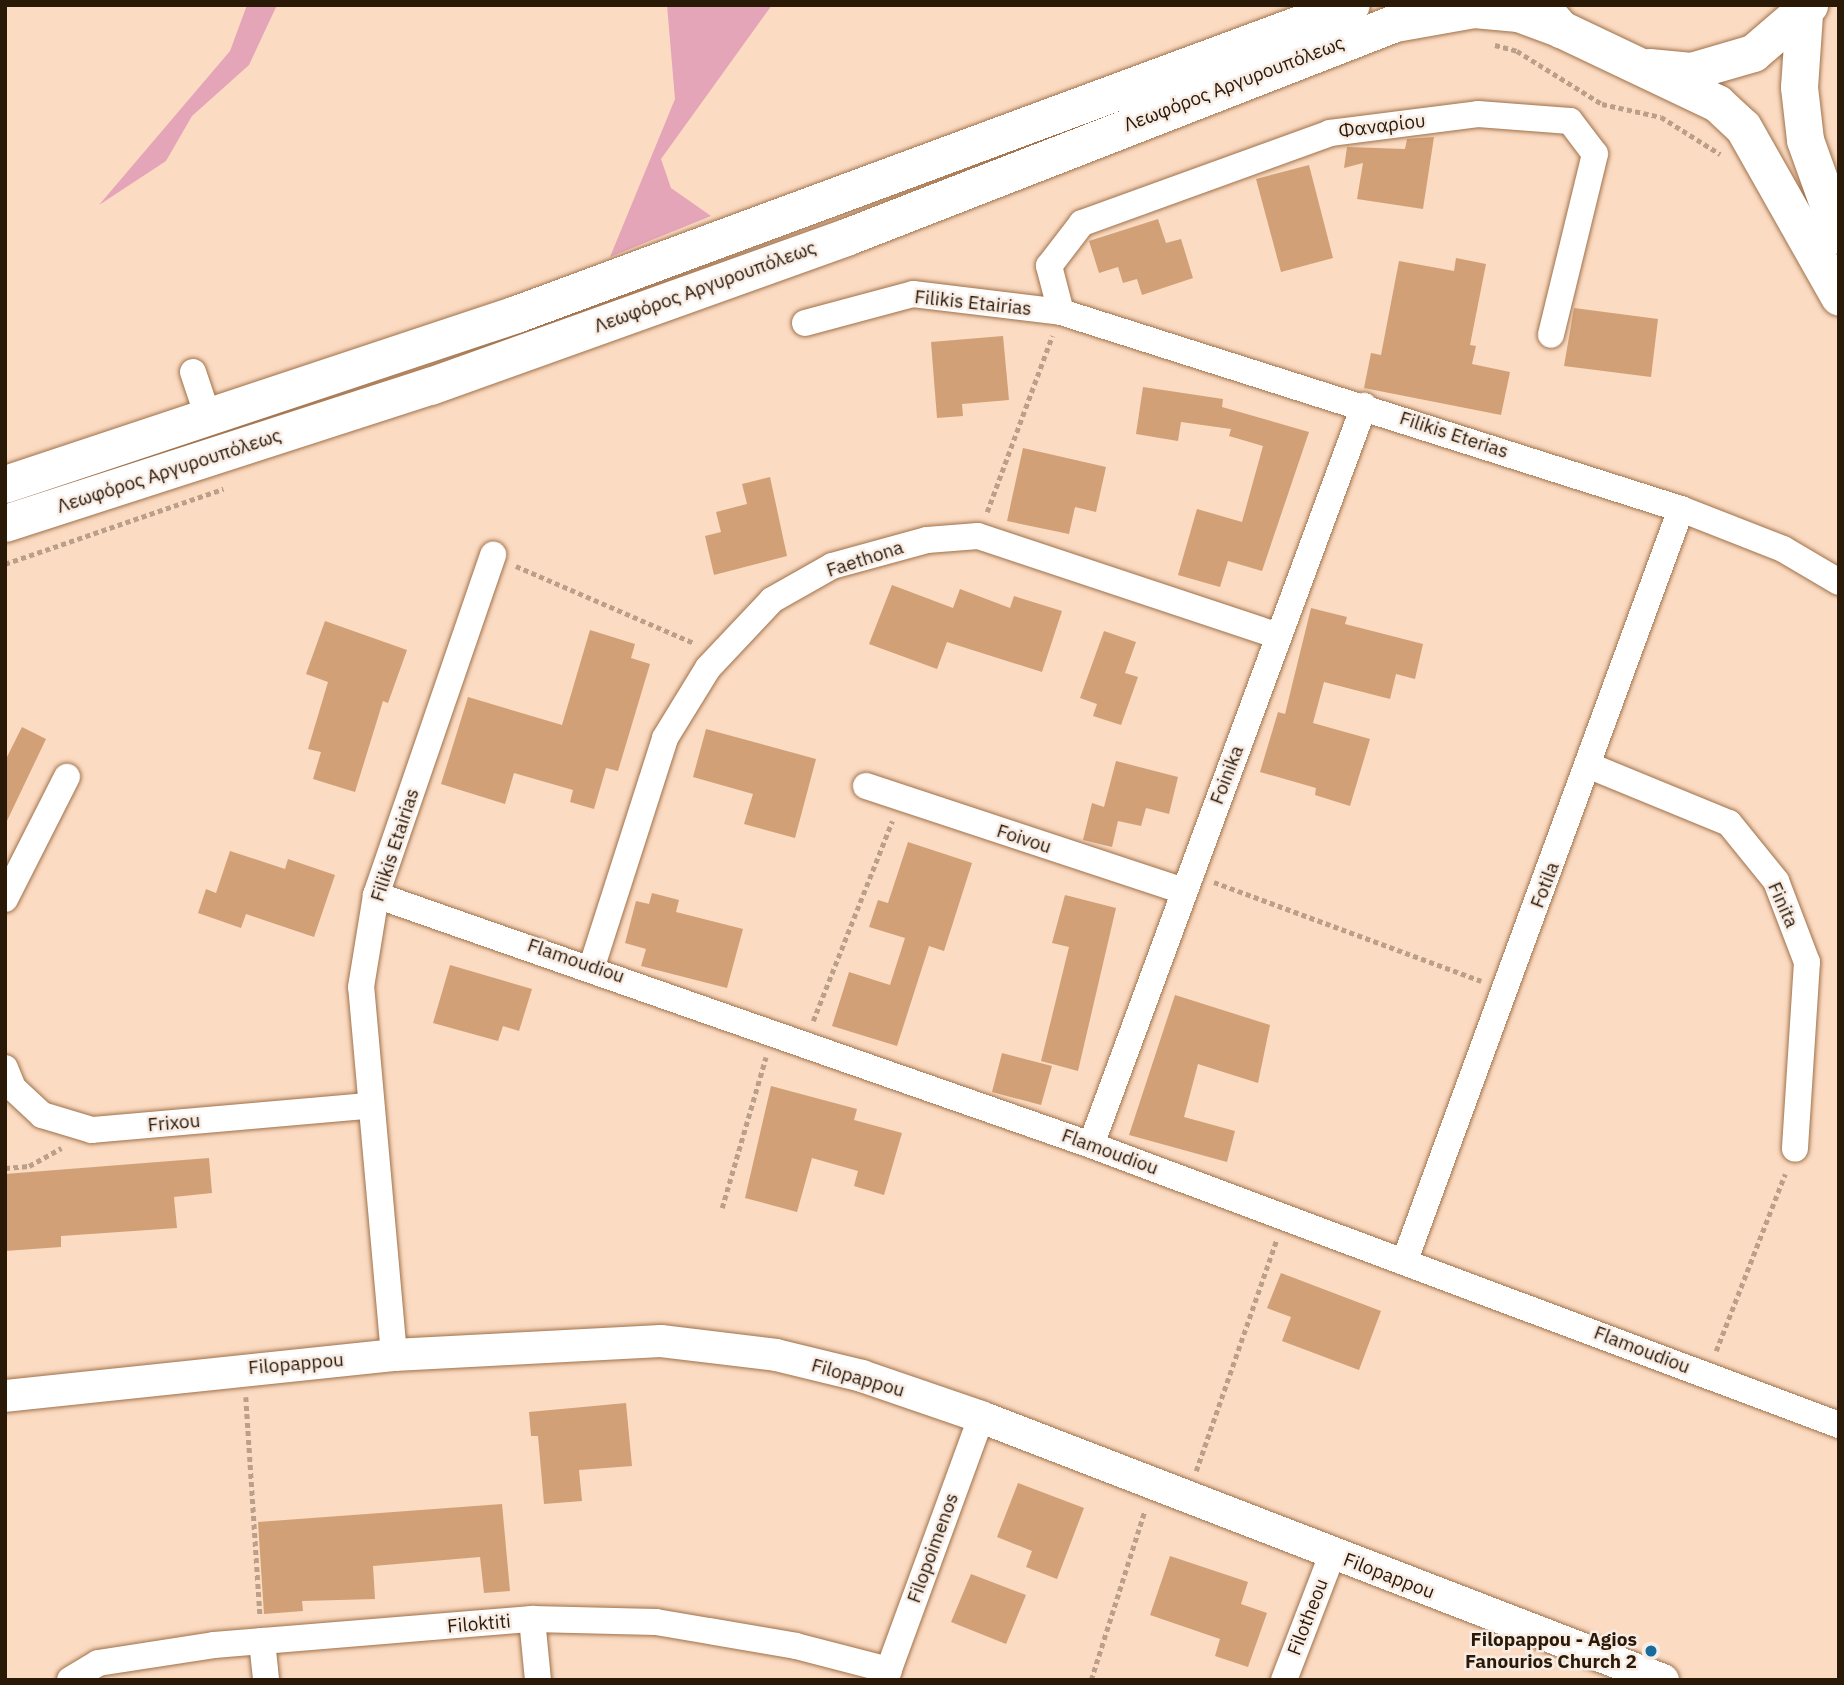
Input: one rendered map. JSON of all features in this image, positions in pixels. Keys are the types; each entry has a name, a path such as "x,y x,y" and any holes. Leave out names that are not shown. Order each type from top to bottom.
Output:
{"main road":[{"name":"Λεωφόρος Αργυρουπόλεως","path":"5,484 209,420 516,314 1351,5"},
{"name":"Λεωφόρος Αργυρουπόλεως","path":"5,523 430,386 846,237 1395,23 1474,9 1551,17 1627,65 1717,103 1743,127 1839,297"},
{"path":"1627,65 1691,71 1753,53 1806,10"},
{"path":"1806,10 1799,88 1805,140 1839,235"}],"street":[{"name":"Φαναρίου","path":"1061,312 1049,266 1082,223 1330,133 1478,114 1570,121 1595,154 1551,335"},
{"name":"Filikis Etairias","path":"805,323 913,294 1061,312"},
{"name":"Filikis Eterias","path":"1061,312 1364,406 1681,509 1783,549 1839,582"},
{"path":"193,372 209,420"},
{"name":"Foinika","path":"1091,1144 1364,406"},
{"name":"Fotila","path":"1405,1260 1590,766 1681,509"},
{"name":"Faethona","path":"592,966 665,738 720,655 772,600 832,566 928,540 978,536 1279,636"},
{"name":"Filikis Etairias","path":"394,1355 369,1106 361,987 376,895 493,555"},
{"name":"Finita","path":"1590,766 1729,823 1776,881 1807,962 1795,1149"},
{"path":"5,900 66,777"},
{"name":"Foivou","path":"866,786 1186,882"},
{"name":"Flamoudiou","path":"376,895 592,966 1091,1144 1839,1425"},
{"name":"Frixou","path":"5,1068 13,1088 42,1115 92,1130 369,1106"},
{"name":"Filopappou","path":"5,1396 244,1368 394,1355 660,1341 776,1355 862,1376 981,1417 1332,1555 1663,1680"},
{"name":"Filopoimenos","path":"887,1675 981,1417"},
{"name":"Filotheou","path":"1284,1680 1332,1555"},
{"path":"532,1619 538,1680"},
{"name":"Filoktiti","path":"70,1680 98,1663 262,1641 532,1619 656,1622 796,1646 887,1675"},
{"path":"262,1641 266,1680"}],"path":[{"path":"1484,42 1517,51 1602,104 1661,117 1724,158"},
{"path":"978,536 1061,312"},
{"path":"5,564 233,485"},
{"path":"493,555 720,655"},
{"path":"805,1042 901,798"},
{"path":"1186,882 1506,990"},
{"path":"722,1208 774,1031"},
{"path":"5,1168 29,1166 92,1130"},
{"path":"1707,1375 1795,1149"},
{"path":"1187,1498 1285,1216"},
{"path":"244,1368 262,1641"},
{"path":"1091,1680 1153,1485"}],"shaded area":[{"path":"247,5 277,5 249,65 192,116 166,161 99,205 230,51"},
{"path":"667,5 772,5 661,159 671,188 711,216 610,257 675,99"}],"building":[{"path":"1434,137 1423,209 1357,199 1363,163 1344,168 1347,147 1405,149 1407,139"},
{"path":"1309,165 1333,258 1281,272 1256,179"},
{"path":"1158,219 1166,243 1181,239 1193,278 1142,295 1137,279 1123,283 1118,267 1099,273 1089,241"},
{"path":"1456,258 1486,264 1470,345 1476,346 1472,364 1510,372 1501,415 1364,388 1371,353 1381,355 1399,261 1454,271"},
{"path":"1574,308 1658,319 1651,377 1564,366"},
{"path":"1003,336 1009,400 962,404 963,416 937,418 931,342"},
{"path":"1143,387 1223,399 1222,407 1309,432 1262,571 1228,561 1220,587 1178,575 1197,509 1242,522 1263,446 1229,436 1231,429 1181,422 1178,441 1136,434"},
{"path":"1023,448 1106,467 1096,512 1075,507 1069,534 1007,521"},
{"path":"770,477 787,556 714,575 705,536 721,532 716,512 747,504 742,484"},
{"path":"892,585 953,608 960,589 1010,608 1014,596 1062,611 1042,672 947,642 937,669 869,644"},
{"path":"1311,608 1347,617 1345,624 1423,644 1415,679 1396,674 1390,699 1324,682 1313,723 1370,739 1350,806 1315,795 1316,788 1260,772 1278,712 1285,714"},
{"path":"325,621 407,650 388,703 383,701 355,792 313,779 321,752 308,749 328,682 306,674"},
{"path":"590,630 635,644 631,658 650,664 618,771 606,768 594,809 570,802 573,790 514,773 505,804 441,784 468,697 562,725"},
{"path":"1104,631 1136,642 1125,673 1138,677 1121,725 1093,716 1097,704 1080,698"},
{"path":"22,727 46,739 5,825 5,761"},
{"path":"706,729 816,759 795,838 744,824 753,794 693,777"},
{"path":"1116,761 1178,777 1169,814 1146,808 1141,826 1118,821 1112,847 1083,840 1092,803 1104,807"},
{"path":"908,842 972,863 944,951 929,946 897,1046 832,1026 849,972 890,985 905,938 869,927 878,900 888,903"},
{"path":"230,851 285,869 288,859 335,875 314,937 246,914 241,928 198,913 206,889 216,893"},
{"path":"652,893 679,900 676,912 743,929 727,988 641,966 646,949 625,943 636,901 649,904"},
{"path":"1065,895 1116,908 1078,1071 1041,1061 1069,947 1052,943"},
{"path":"450,965 532,989 519,1031 503,1026 498,1041 433,1023"},
{"path":"1175,995 1270,1025 1258,1083 1198,1064 1184,1117 1235,1131 1227,1162 1129,1135"},
{"path":"1002,1053 1052,1066 1041,1105 992,1092"},
{"path":"771,1086 857,1109 854,1120 902,1133 884,1195 854,1186 858,1171 812,1158 797,1212 745,1198"},
{"path":"209,1158 212,1193 174,1197 177,1228 61,1236 61,1247 5,1251 5,1174"},
{"path":"1281,1273 1381,1311 1359,1370 1282,1341 1291,1317 1267,1308"},
{"path":"626,1403 632,1466 579,1470 582,1501 544,1504 538,1436 531,1436 529,1412"},
{"path":"1018,1483 1084,1508 1057,1579 1026,1567 1032,1551 997,1537"},
{"path":"502,1504 510,1591 484,1593 480,1557 373,1566 375,1599 302,1601 303,1611 264,1614 258,1522"},
{"path":"1170,1556 1248,1582 1241,1604 1267,1613 1248,1667 1215,1656 1220,1639 1150,1615"},
{"path":"971,1574 1026,1595 1006,1644 951,1622"}],"place":[{"name":"Filopappou - Agios Fanourios Church 2","path":"1651,1651"}]}
